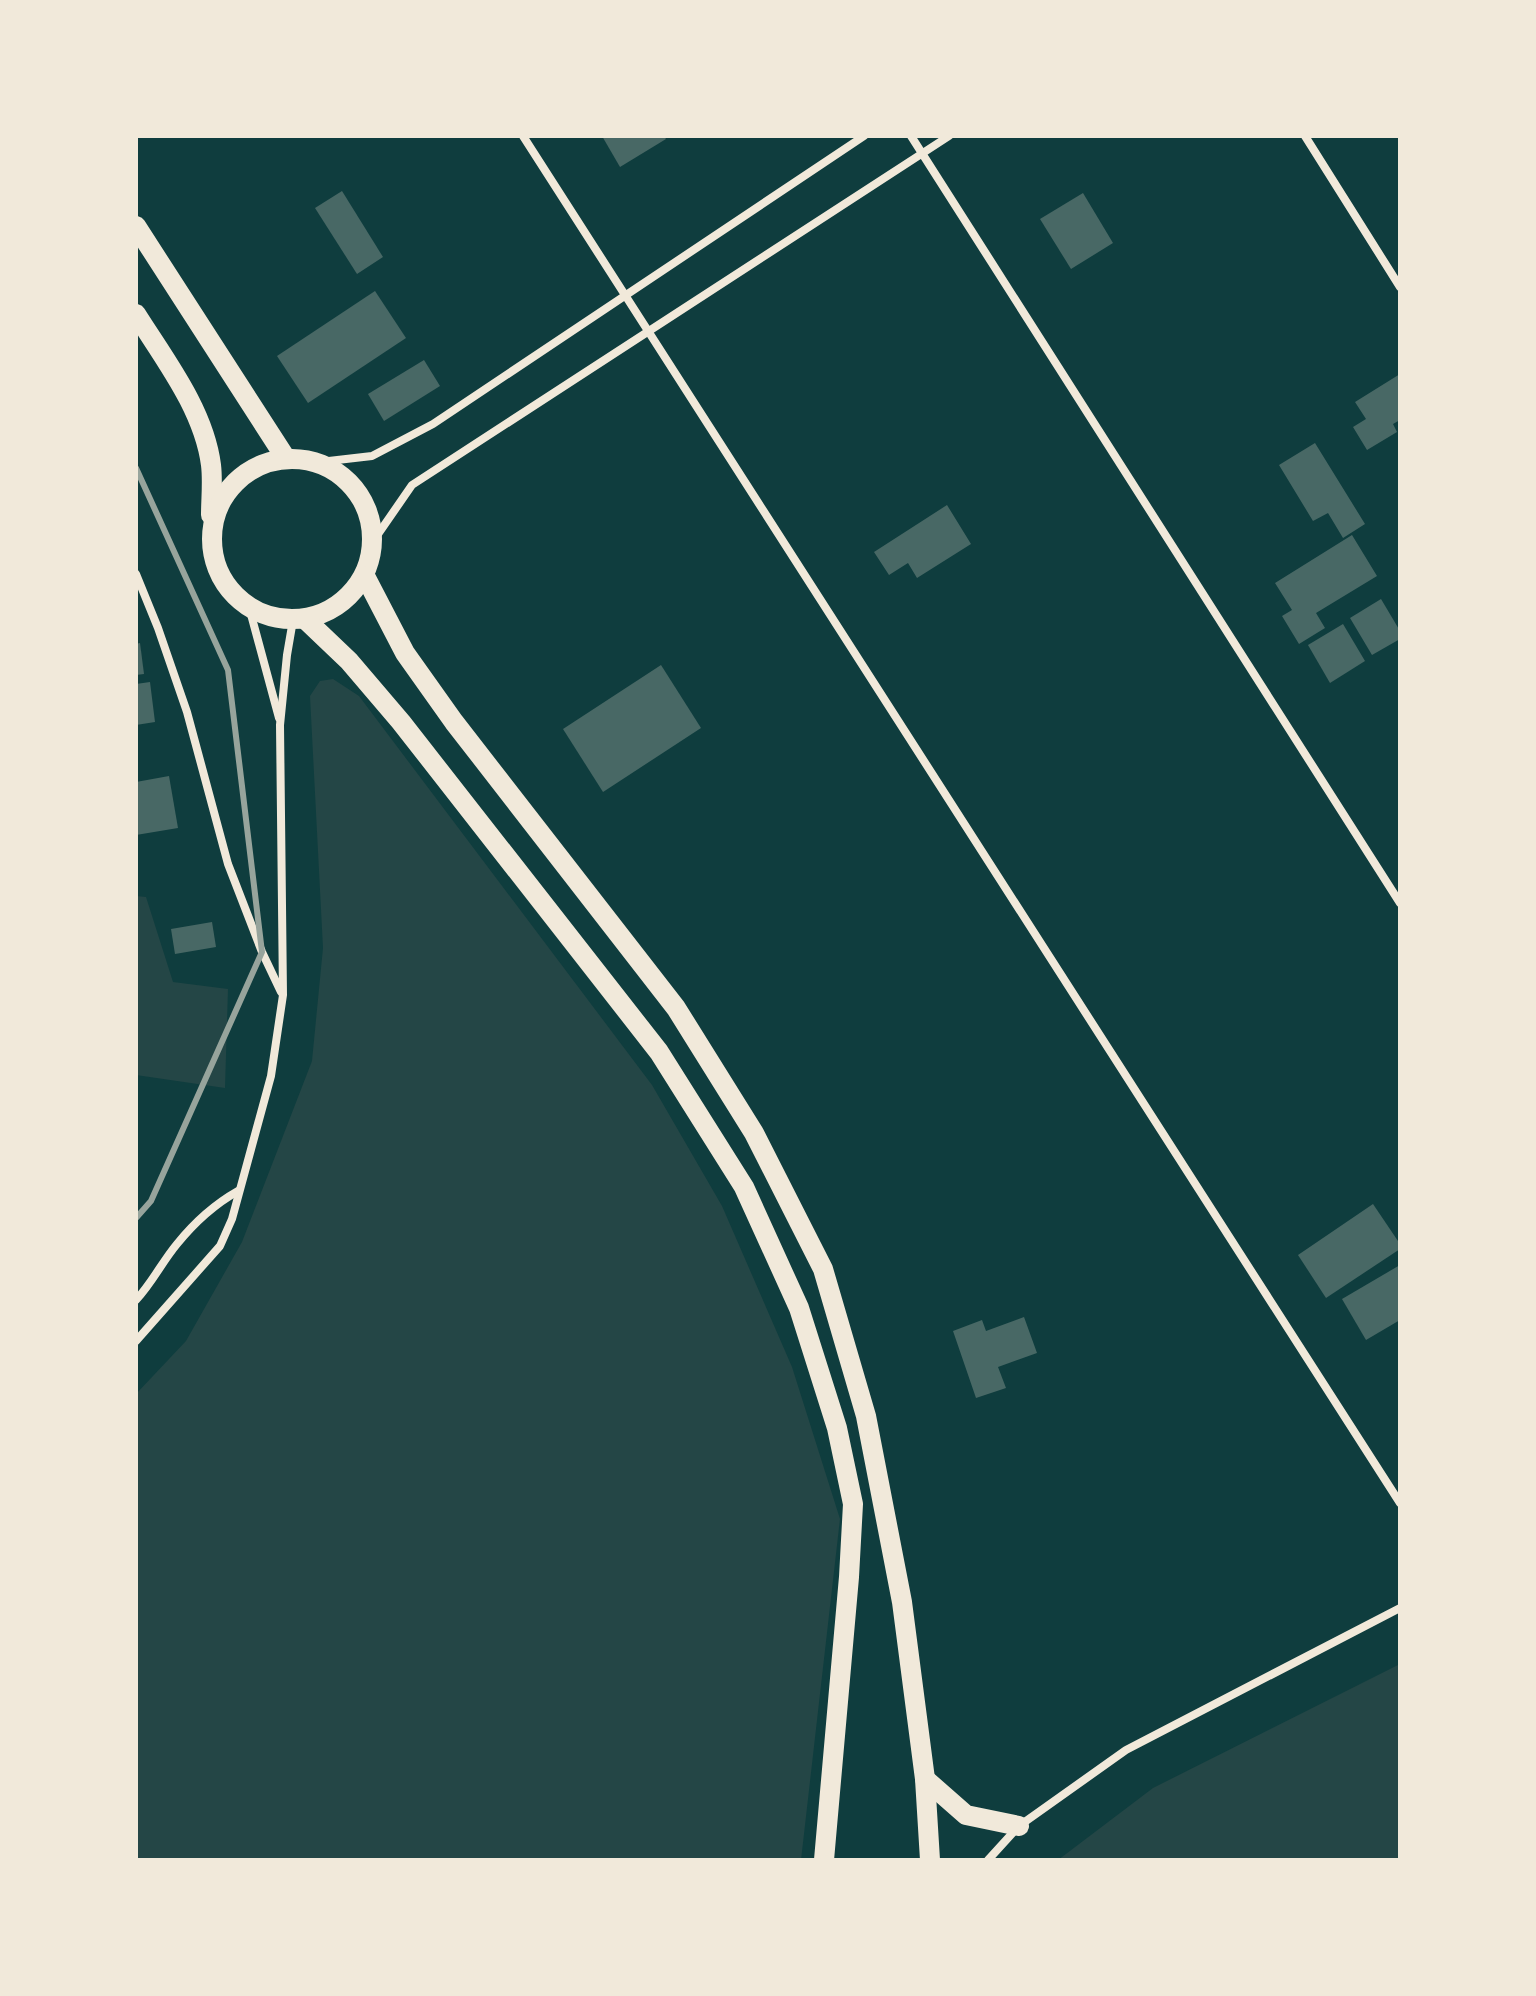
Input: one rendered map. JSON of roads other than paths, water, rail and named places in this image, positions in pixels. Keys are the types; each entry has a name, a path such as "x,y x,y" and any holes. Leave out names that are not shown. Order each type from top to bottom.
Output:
{"main road":[{"path":"136,226 285,457"},
{"path":"136,314 174,372 197,417 211,465 211,531 215,568 237,599 269,618 300,620 341,605 365,576 374,540 359,492 320,462 285,457 249,469 223,495 211,531"},
{"path":"365,576 405,653 454,722 676,1008 754,1133 823,1269 866,1416 902,1602 925,1779 930,1860"},
{"path":"300,620 349,661 401,722 659,1052 744,1187 799,1308 837,1428 853,1504 824,1860"},
{"path":"925,1779 966,1815 1019,1826"}],"street":[{"path":"523,136 1400,1503"},
{"path":"320,462 372,456 421,430 864,136"},
{"path":"911,136 1400,903"},
{"path":"374,540 412,485 949,136"},
{"path":"1305,136 1400,287"},
{"path":"136,574 187,712 228,864 262,952 283,995"},
{"path":"249,607 280,725"},
{"path":"136,1341 220,1246 232,1219 271,1076 283,995 280,725 287,655 300,620"},
{"path":"136,1300 177,1244 216,1205 238,1191"},
{"path":"988,1860 1019,1826 1126,1750 1400,1608"}],"railway":[{"path":"136,468 228,670 262,952 151,1201 136,1218"}]}
